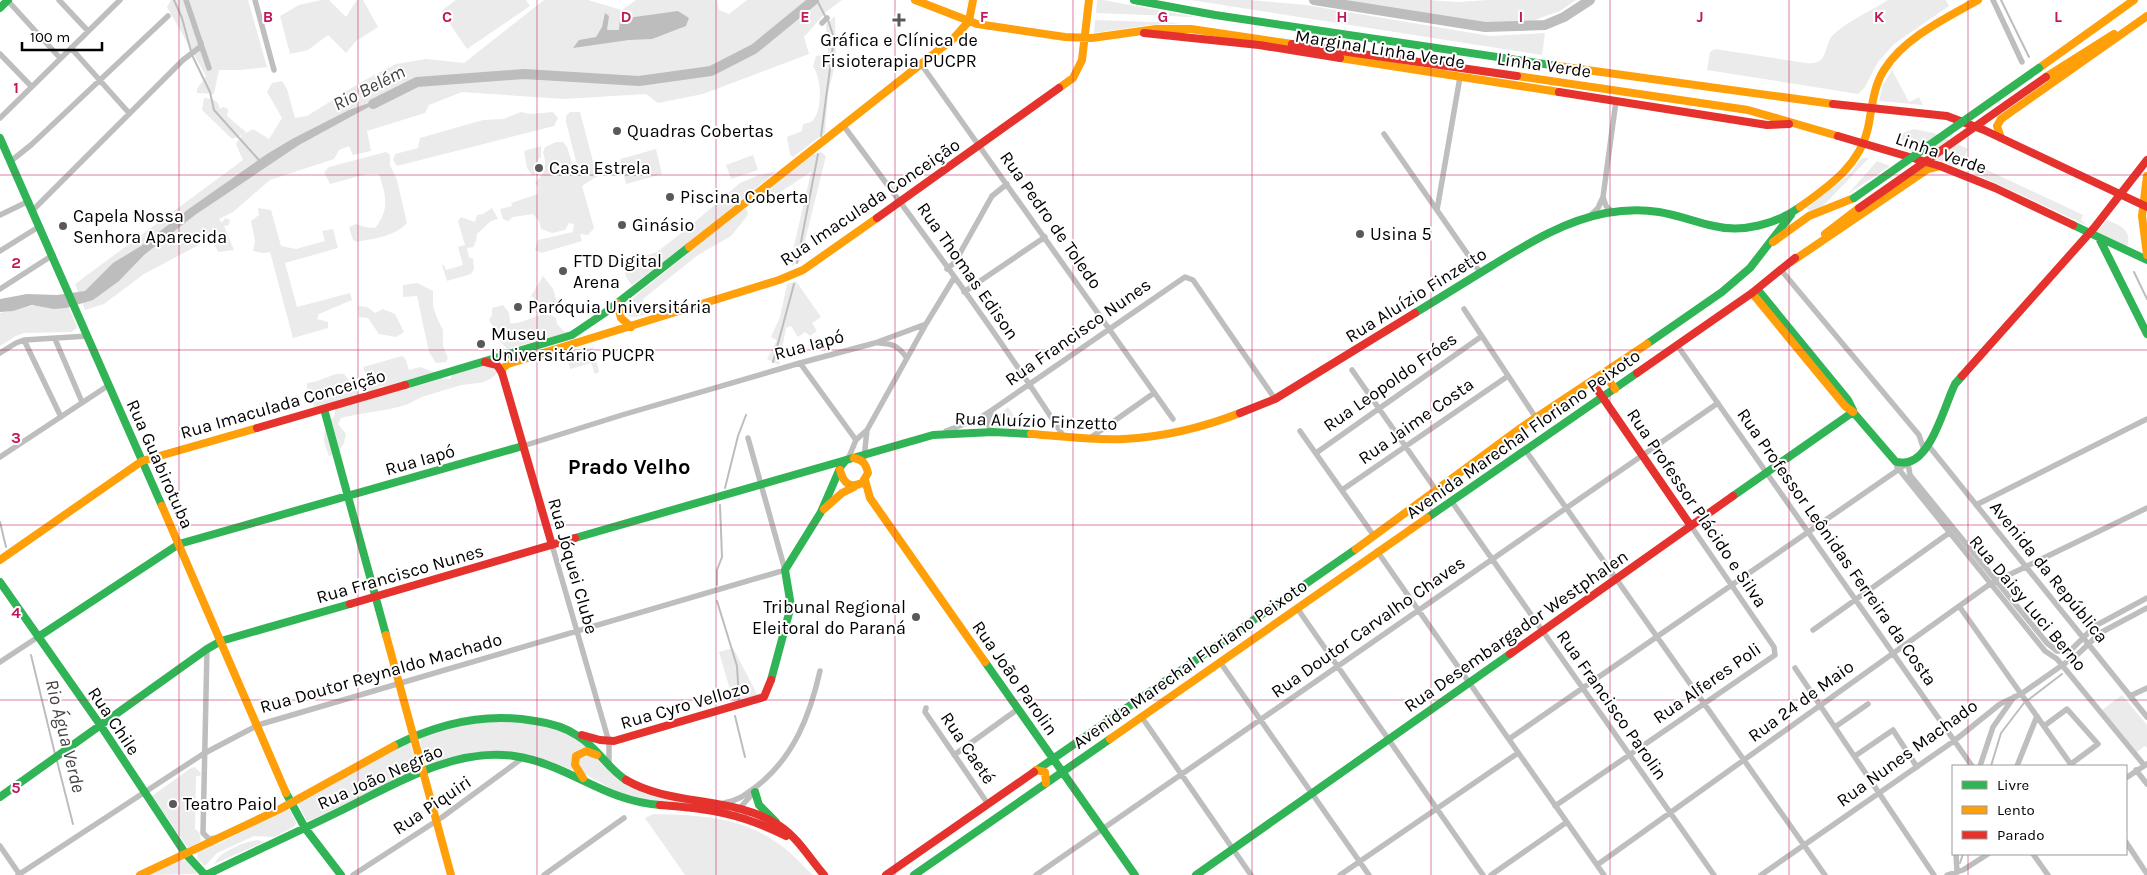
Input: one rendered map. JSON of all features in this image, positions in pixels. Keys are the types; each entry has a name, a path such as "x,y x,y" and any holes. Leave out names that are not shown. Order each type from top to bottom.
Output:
{"main road":[{"name":"Linha Verde","path":"915,0 969,21 1039,33 1085,38 1174,28 1725,106 1798,124 1940,166 1982,182 2147,260"},
{"path":"969,21 973,0"},
{"name":"Rua Imaculada Conceição","path":"502,373 508,364 779,280 803,270 1073,78 1082,60 1089,0"},
{"name":"Linha Verde","path":"1134,0 1214,15 1798,100 1946,116 2001,138 2145,206"},
{"name":"Rua Aluízio Finzetto","path":"933,435 993,432 1123,439 1170,433 1220,421 1275,399 1480,272 1550,231 1588,217 1612,212 1640,211 1664,213 1716,227 1729,228 1762,224 1793,212 1847,170 1856,158 1863,143 1876,84 1885,67 1896,54 1943,21 1978,0"},
{"name":"Avenida Marechal Floriano Peixoto","path":"1761,254 1798,222 1854,198 2134,0"},
{"path":"2001,138 1997,126 2001,119 2147,15"},
{"name":"Avenida Marechal Floriano Peixoto","path":"914,875 1377,551 1452,502 1755,291 1859,208 2046,77 2147,15"},
{"name":"Rua Imaculada Conceição","path":"0,560 142,461 215,438 324,409 572,334 603,315 843,126 954,38 969,21"},
{"name":"Marginal Linha Verde","path":"1135,32 1259,45 1768,125 1798,124"},
{"path":"2061,67 2079,65"},
{"name":"Rua Guabirotuba","path":"0,138 258,725 290,803 305,828 340,875"},
{"path":"1892,459 1900,464 1908,463 1926,447 1935,434 1948,397 1958,380 2090,233 2147,160"},
{"path":"1791,262 1928,169 1940,166"},
{"path":"2147,176 2143,231 2147,255"},
{"name":"Avenida Marechal Floriano Peixoto","path":"886,875 1374,536 1536,418 1604,374 1722,292 1743,275 1793,212"},
{"path":"2099,238 2147,334"},
{"name":"Rua Daisy Luci Berno","path":"1755,291 1848,400 1853,412 1892,459"},
{"path":"617,303 621,318 631,327"},
{"path":"483,361 497,366 502,373"},
{"name":"Rua Jóquei Clube","path":"502,373 552,545"},
{"path":"1604,374 1615,389"},
{"name":"Rua Professor Plácido e Silva","path":"1592,382 1691,526"},
{"path":"324,409 451,875"},
{"name":"Rua Desembargador Westphalen","path":"1196,875 1853,412"},
{"name":"Rua Francisco Nunes","path":"0,797 207,649 221,641 933,435"},
{"name":"Rua Iapó","path":"38,637 179,544 523,446"},
{"path":"785,570 820,512 844,462 857,458 865,463 868,472 862,484 853,486 842,493 820,512"},
{"path":"840,470 842,480 853,486"},
{"name":"Rua João Parolin","path":"865,480 870,498"},
{"name":"Rua João Parolin","path":"853,486 870,498 1135,875"},
{"name":"Rua Cyro Vellozo","path":"140,875 290,803 413,735 451,722 493,716 530,719 609,742 764,697 769,689 789,613 791,596 785,570"},
{"name":"Rua Chile","path":"0,582 101,726 185,853 206,875"},
{"path":"573,732 590,744 619,776 639,786 722,804 775,830 796,844"},
{"path":"584,780 575,766 576,756 581,752 590,751 607,764"},
{"name":"Rua João Negrão","path":"206,875 423,772 447,762 478,755 525,757 559,768 612,795 636,802 737,811"},
{"path":"1036,770 1045,772 1046,783"},
{"path":"755,792 754,797 758,804 824,875"},
{"path":"737,811 781,827"}],"street":[{"path":"59,0 88,31"},
{"path":"186,0 209,68"},
{"path":"256,0 274,70"},
{"path":"1992,0 2022,62"},
{"path":"0,118 118,1"},
{"path":"4,5 60,58"},
{"path":"11,161 31,145 168,16"},
{"path":"822,23 827,18"},
{"path":"33,210 129,113 194,50 200,47 200,43"},
{"path":"71,48 129,113"},
{"path":"0,54 32,86"},
{"name":"Rua Pedro de Toledo","path":"921,64 1173,419"},
{"path":"1437,210 1460,77"},
{"path":"1588,217 1598,208 1603,197 1616,101"},
{"name":"Rua Thomas Edison","path":"843,126 964,292 1030,385 1064,437"},
{"path":"1384,134 1480,272"},
{"path":"947,269 955,262 992,196 1007,184"},
{"path":"1603,197 1606,206 1612,212"},
{"path":"1,212 29,201"},
{"path":"0,251 40,226"},
{"path":"964,292 1045,237"},
{"path":"0,289 53,255"},
{"name":"Avenida da República","path":"1781,270 1920,435 1926,447 1976,505 2147,717"},
{"name":"Rua Francisco Nunes","path":"933,435 978,419 1030,385 1181,278 1188,277 1193,280 1275,399"},
{"path":"850,459 856,440 867,430 954,278"},
{"path":"1464,309 1536,418"},
{"name":"Rua Iapó","path":"523,446 616,416 875,343 926,324"},
{"path":"0,353 24,340 88,336"},
{"name":"Rua Leopoldo Fróes","path":"1316,453 1482,336"},
{"path":"55,339 82,402"},
{"path":"24,340 60,417"},
{"name":"Rua Iapó","path":"875,343 898,346 907,358"},
{"name":"Rua Professor Leônidas Ferreira da Costa","path":"1677,345 1971,765"},
{"path":"800,363 856,440"},
{"path":"1352,370 1436,490"},
{"name":"Rua Jaime Costa","path":"1342,490 1508,376"},
{"path":"0,457 109,385"},
{"path":"1089,438 1154,393"},
{"name":"Rua Doutor Carvalho Chaves","path":"1036,875 1718,403"},
{"path":"992,410 987,421 988,427 993,432"},
{"path":"1976,505 2147,419"},
{"path":"865,463 864,454 867,430"},
{"path":"1300,431 1374,536"},
{"path":"748,438 785,570"},
{"path":"1526,451 1825,875"},
{"name":"Rua Daisy Luci Berno","path":"1892,459 1898,470 1949,533 2047,643 2059,652 2067,652 2073,650 2083,638"},
{"path":"1508,739 1908,463"},
{"name":"Rua Daisy Luci Berno","path":"1908,463 1910,476 2045,652 2057,659 2145,765"},
{"name":"Rua Francisco Parolin","path":"1452,502 1714,875"},
{"name":"Rua 24 de Maio","path":"1597,865 1993,582 2147,508"},
{"name":"Rua Professor Plácido e Silva","path":"1691,526 1774,647 1776,653"},
{"path":"1813,630 1949,533"},
{"name":"Rua Jóquei Clube","path":"552,545 609,742 607,764"},
{"path":"1377,551 1603,875"},
{"name":"Rua Doutor Reynaldo Machado","path":"19,875 203,754 258,725 785,570"},
{"path":"2083,638 2100,623 2147,598"},
{"path":"1959,606 2071,765 2098,744 2067,709 2044,726"},
{"path":"1297,608 1483,875"},
{"name":"Rua Nunes Machado","path":"1761,875 1918,767 2000,704 2014,697 2024,698 2109,627 2147,608"},
{"name":"Rua Iapó","path":"0,662 38,637"},
{"path":"207,649 202,833 210,839 220,838"},
{"name":"Rua Alferes Poli","path":"1555,806 1772,658 1776,653"},
{"path":"2057,659 2071,659"},
{"path":"1220,662 1369,875"},
{"path":"1796,668 1934,875"},
{"path":"737,811 784,759 794,744 815,697 820,671"},
{"path":"2130,696 2147,688"},
{"path":"1980,765 1992,728 2014,697"},
{"path":"1836,727 1868,704"},
{"name":"Rua Caeté","path":"926,708 925,712 988,804"},
{"path":"954,755 1018,709"},
{"path":"1141,716 1251,875"},
{"path":"2017,765 2031,726 2037,716"},
{"path":"1855,756 1893,730 1918,767"},
{"path":"1340,875 1518,753"},
{"name":"Rua Piquiri","path":"354,875 486,787 525,757"},
{"path":"2127,777 2145,765"},
{"path":"2136,770 2147,784"},
{"path":"722,804 740,799 762,783"},
{"path":"544,875 624,818"},
{"path":"1491,875 1567,822"},
{"path":"2127,844 2147,874"},
{"path":"0,846 19,875"},
{"path":"1956,855 1952,874 1964,872 1987,855"},
{"path":"2034,855 2048,875"}],"shaded area":[{"path":"171,0 248,0 267,67 219,70 214,94 197,93 197,89 206,76 167,7"},
{"path":"329,0 346,17 357,0 363,0 378,27 356,41 346,53 328,35 308,50 290,54 280,16 299,5"},
{"path":"456,0 526,0 530,6 467,49 441,11"},
{"path":"544,0 588,0 622,10 636,0 717,0 719,10 729,14 747,0 842,0 826,12 804,37 809,54 703,94 658,103 646,94 564,99 462,92 429,105 425,113 367,131 371,151 353,155 349,146 339,150 334,159 270,180 233,212 219,219 222,223 225,218 230,220 229,225 224,226 234,250 218,252 212,238 144,274 104,304 85,310 75,284 243,160 236,144 242,135 232,139 202,110 204,98 215,100 220,109 223,107 228,109 227,116 246,132 244,134 253,129 269,139 282,118 267,92 272,83 282,81 287,89 295,118 307,116 363,81 396,64 426,59 464,63"},
{"path":"1097,0 1103,0 1195,17 1096,13"},
{"path":"1191,0 1249,0 1306,5 1490,36 1545,33 1542,55"},
{"path":"1329,0 1427,0 1458,2 1576,0 1560,11 1529,22 1486,24"},
{"path":"1888,0 1946,0 1949,6 1894,44 1878,62 1865,87 1858,94 1707,70 1710,52 1715,49 1814,63 1823,57 1828,42 1835,33"},
{"path":"678,11 689,18 686,26 652,39 629,40 573,48 579,40 596,37 602,27 605,13 609,16 607,30 619,30 620,19"},
{"path":"835,16 836,61 828,93 825,133 793,157 790,155 787,137 802,131 803,124 811,122 818,111 819,86 813,67 816,56 828,54 826,24"},
{"path":"1095,20 1184,23 1150,25 1094,33"},
{"path":"1892,70 1909,102 1919,97 1923,105 1879,101 1883,85"},
{"path":"389,96 299,145 195,215 144,255 119,281 93,300 66,308 54,309 32,305 13,311 0,312 0,299 27,294 57,295 85,291 113,263 141,246 190,208 267,154 349,110"},
{"path":"521,112 530,114 553,112 558,118 554,126 397,166 393,160 395,154 418,148 420,138 483,120 503,119"},
{"path":"570,112 580,112 594,165 600,164 601,174 582,186 594,228 588,235 580,234 582,241 541,253 535,250 538,240 573,232 574,224 569,223 565,230 552,233 541,229 539,221 533,214 513,217 508,221 503,219 500,209 512,206 511,203 538,194 538,186 535,183 544,169 543,153 545,147 556,142 563,142 567,147 576,175 579,173 566,122 566,116"},
{"path":"1914,129 1934,133 1968,149 1962,162 1965,165 1963,169 1903,149 1905,141 1897,139 1905,132"},
{"path":"541,146 541,157 536,162 535,175 532,175 527,168 524,151"},
{"path":"656,149 662,174 626,184 620,159"},
{"path":"386,152 390,155 390,165 397,180 407,223 390,234 357,242 353,240 349,227 356,224 375,228 383,215 385,196 379,174 367,174 330,184 324,172 329,167"},
{"path":"821,152 826,156 800,261 792,266 791,259 811,172 765,202 759,204 756,198 812,155"},
{"path":"753,155 758,170 731,179 726,165"},
{"path":"1862,158 1869,158 1823,206 1810,213 1807,208 1849,175"},
{"path":"1877,161 1890,166 1848,194"},
{"path":"1972,163 2083,215 2081,220 2088,226 1969,171"},
{"path":"777,171 666,261 632,285 626,277 624,267 631,260 657,252 740,183 759,175"},
{"path":"258,208 271,210 281,246 296,249 325,241 322,231 333,229 338,248 285,263 297,307 350,293 352,300 319,314 317,319 328,322 328,328 293,338 270,252 253,251 255,241 251,221 259,215"},
{"path":"492,208 498,219 491,221 477,234 473,247 467,248 469,258 473,258 474,269 471,274 447,281 442,265 444,265 446,270 463,265 458,247 465,245 458,221 461,217 475,222 477,215 483,214"},
{"path":"747,209 748,215 731,236 698,255 643,299 645,308 668,302 669,306 652,313 633,317 624,313 626,304 741,210"},
{"path":"2107,220 2124,229 2128,236 2127,246 2097,232"},
{"path":"543,276 553,289 557,302 553,306 547,307 545,314 536,313 533,303 535,299 531,296"},
{"path":"796,281 821,317 812,323 817,331 810,336 805,332 798,337 791,326 786,328 779,365 767,359 777,340 771,337 780,317 787,284"},
{"path":"417,283 433,291 433,306 443,330 443,346 448,358 446,362 436,363 429,352 417,296 403,297 403,285"},
{"path":"67,302 77,328 71,332 24,333 0,346 0,313 41,304"},
{"path":"503,305 509,313 510,323 551,315 556,318 557,324 566,333 507,349 497,338 497,333 489,320 492,315 492,308"},
{"path":"358,306 367,307 375,313 383,309 395,314 404,332 396,337 379,334 368,318 359,317"},
{"path":"593,347 599,372 595,374 591,363 570,369 567,355"},
{"path":"402,356 405,358 409,370 420,367 437,373 389,388 382,386 373,391 362,392 371,380 363,367"},
{"path":"486,364 495,367 497,373 484,382 458,386 422,397 399,407 341,418 338,424 346,434 344,443 337,454 329,456 324,442 325,427 335,415 335,408 329,405 314,407 307,383 336,374 344,374 360,395 401,389 441,378 450,379 453,374"},
{"path":"1008,407 1023,429 996,428 992,425 993,419"},
{"path":"733,648 757,694 764,692 762,696 738,704 733,700 719,652"},
{"path":"2122,695 2147,725 2147,748 2145,746 2137,752 2102,710"},
{"path":"509,719 551,727 572,735 586,746 579,750 572,758 572,770 536,757 502,752 468,754 429,765 423,756 421,737 442,729 464,724"},
{"path":"406,742 410,743 417,768 415,771 309,821 306,820 298,803"},
{"path":"586,753 593,755 618,780 637,790 735,809 642,800 621,794 579,769 579,758"},
{"path":"195,767 201,773 200,776 196,776 195,829 199,832 201,841 188,848 152,796"},
{"path":"285,810 290,810 296,822 295,826 274,837 254,836 217,853 205,866 197,858 198,851 220,843"},
{"path":"653,814 686,815 734,822 764,835 783,847 813,875 685,875 645,818"},
{"path":"258,840 264,842 214,864 217,859 233,848"},
{"path":"181,859 186,860 197,872 196,874 147,875"}],"waterway":[{"path":"174,0 182,18 192,55 210,92 214,110 259,160"},
{"name":"Rio Belém","path":"373,104 417,82 524,74 639,81 711,71 754,49 814,0"},
{"path":"817,0 825,16"},
{"name":"Rio Belém","path":"1314,0 1485,27 1545,25 1564,17 1590,0"},
{"path":"2001,0 2029,57"},
{"path":"821,136 834,38 828,20"},
{"path":"797,263 818,154"},
{"path":"2134,272 2147,299"},
{"path":"773,362 794,284"},
{"path":"725,488 738,436 746,415"},
{"path":"717,585 717,570 722,557 720,505"},
{"name":"Rio Água Verde","path":"0,522 6,547"},
{"path":"717,601 737,666 739,700"},
{"name":"Rio Água Verde","path":"31,655 55,754"},
{"path":"2028,700 2062,674"},
{"path":"1991,765 2001,733 2024,703"},
{"path":"735,716 745,757"},
{"name":"Rio Água Verde","path":"57,761 73,824"},
{"path":"1960,863 1963,855"}],"traffic: fast":[{"path":"0,8 8,0"},
{"path":"1134,0 1215,15 1558,66"},
{"path":"1854,198 2039,68"},
{"path":"0,138 162,506"},
{"path":"1415,313 1506,257 1561,227 1576,221 1606,213 1646,210 1666,213 1725,228 1748,228 1781,218 1800,207"},
{"path":"1647,344 1722,292 1750,268 1791,215"},
{"path":"2073,225 2147,260"},
{"path":"2099,238 2147,334"},
{"path":"405,385 572,335 606,312 689,247"},
{"path":"1758,290 1848,400 1853,410"},
{"path":"1427,518 1637,373"},
{"path":"1733,496 1853,412 1896,462 1908,462 1916,458 1924,451 1931,440 1955,384 1962,376"},
{"path":"324,409 386,635"},
{"path":"575,538 933,435 993,432 1031,434"},
{"path":"38,637 179,544 523,446"},
{"path":"771,680 791,606 785,570 821,512 841,466 846,460"},
{"path":"1034,772 1356,549"},
{"path":"0,582 101,726 185,853 205,875"},
{"path":"0,797 207,649 221,641 350,604"},
{"path":"1196,875 1510,654"},
{"path":"985,662 1135,875"},
{"path":"394,746 428,731 463,722 498,718 535,721 557,726 578,736 626,780"},
{"path":"914,875 1110,739"},
{"path":"206,875 422,771 468,757 514,756 534,760 552,766 621,797 660,805"},
{"path":"755,792 759,805 776,822"},
{"path":"286,793 305,828 341,875"}],"traffic: slow":[{"path":"915,0 977,24 1065,37 1092,38 1156,29 1191,29 1292,44"},
{"path":"689,247 954,38 969,21 973,0"},
{"path":"1059,88 1073,78 1082,60 1089,0"},
{"path":"1800,207 1842,174 1858,153 1868,128 1877,84 1892,59 1926,30 1978,0"},
{"path":"2039,68 2134,0"},
{"path":"2001,138 1997,126 2001,119 2147,16"},
{"path":"2046,77 2114,34"},
{"path":"1340,58 1559,92"},
{"path":"1558,66 1833,104"},
{"path":"1517,76 1748,110 1838,136"},
{"path":"1791,262 1928,169 1940,166"},
{"path":"2147,176 2142,216 2147,255"},
{"path":"1773,242 1809,216 1854,198"},
{"path":"1825,234 1859,208"},
{"path":"502,373 503,368 508,364 779,280 803,270 877,218"},
{"path":"1752,293 1845,406 1853,412"},
{"path":"617,303 621,318 631,327"},
{"path":"1356,549 1522,427 1647,344"},
{"path":"1604,374 1615,389"},
{"path":"1031,434 1101,439 1139,438 1183,431 1240,413"},
{"path":"0,560 142,461 257,428"},
{"path":"840,470 843,478 850,485 862,483 868,473 862,461 854,458"},
{"path":"865,480 870,498 985,662"},
{"path":"824,509 842,493 854,487"},
{"path":"162,506 286,793"},
{"path":"1110,739 1427,518"},
{"path":"386,635 451,875"},
{"path":"140,875 280,809 394,746"},
{"path":"583,778 575,765 576,756 586,751 597,755"},
{"path":"1036,770 1045,772 1046,783"}],"traffic: jam":[{"path":"1144,33 1259,45 1340,58"},
{"path":"1292,44 1517,76"},
{"path":"1859,208 2046,77"},
{"path":"877,218 1059,88"},
{"path":"1559,92 1767,125 1789,124"},
{"path":"1833,104 1947,116 1984,130 2147,207"},
{"path":"1838,136 1940,166 1995,188 2073,225"},
{"path":"1962,376 2094,228 2147,160"},
{"path":"1637,373 1752,293 1795,258"},
{"path":"1240,413 1275,399 1415,313"},
{"path":"485,362 497,365 502,373 552,545"},
{"path":"1592,382 1691,526"},
{"path":"257,428 405,385"},
{"path":"1510,654 1733,496"},
{"path":"350,604 575,538"},
{"path":"582,735 600,740 614,741 764,697 771,680"},
{"path":"886,875 1034,772"},
{"path":"626,780 663,794 723,805 762,816 780,826 792,836 824,875"},
{"path":"660,805 724,813 755,822 786,836"}],"place":[{"name":"Gráfica e Clínica de Fisioterapia PUCPR","path":"899,20"},
{"name":"Quadras Cobertas","path":"617,131"},
{"name":"Casa Estrela","path":"539,168"},
{"name":"Piscina Coberta","path":"670,197"},
{"name":"Ginásio","path":"622,225"},
{"name":"Capela Nossa Senhora Aparecida","path":"63,226"},
{"name":"Usina 5","path":"1360,234"},
{"name":"FTD Digital Arena","path":"563,271"},
{"name":"Paróquia Universitária","path":"518,307"},
{"name":"Museu Universitário PUCPR","path":"481,344"},
{"name":"Tribunal Regional Eleitoral do Paraná","path":"916,617"},
{"name":"Teatro Paiol","path":"173,804"}],"district":[{"name":"Prado Velho","path":"629,467"}]}
